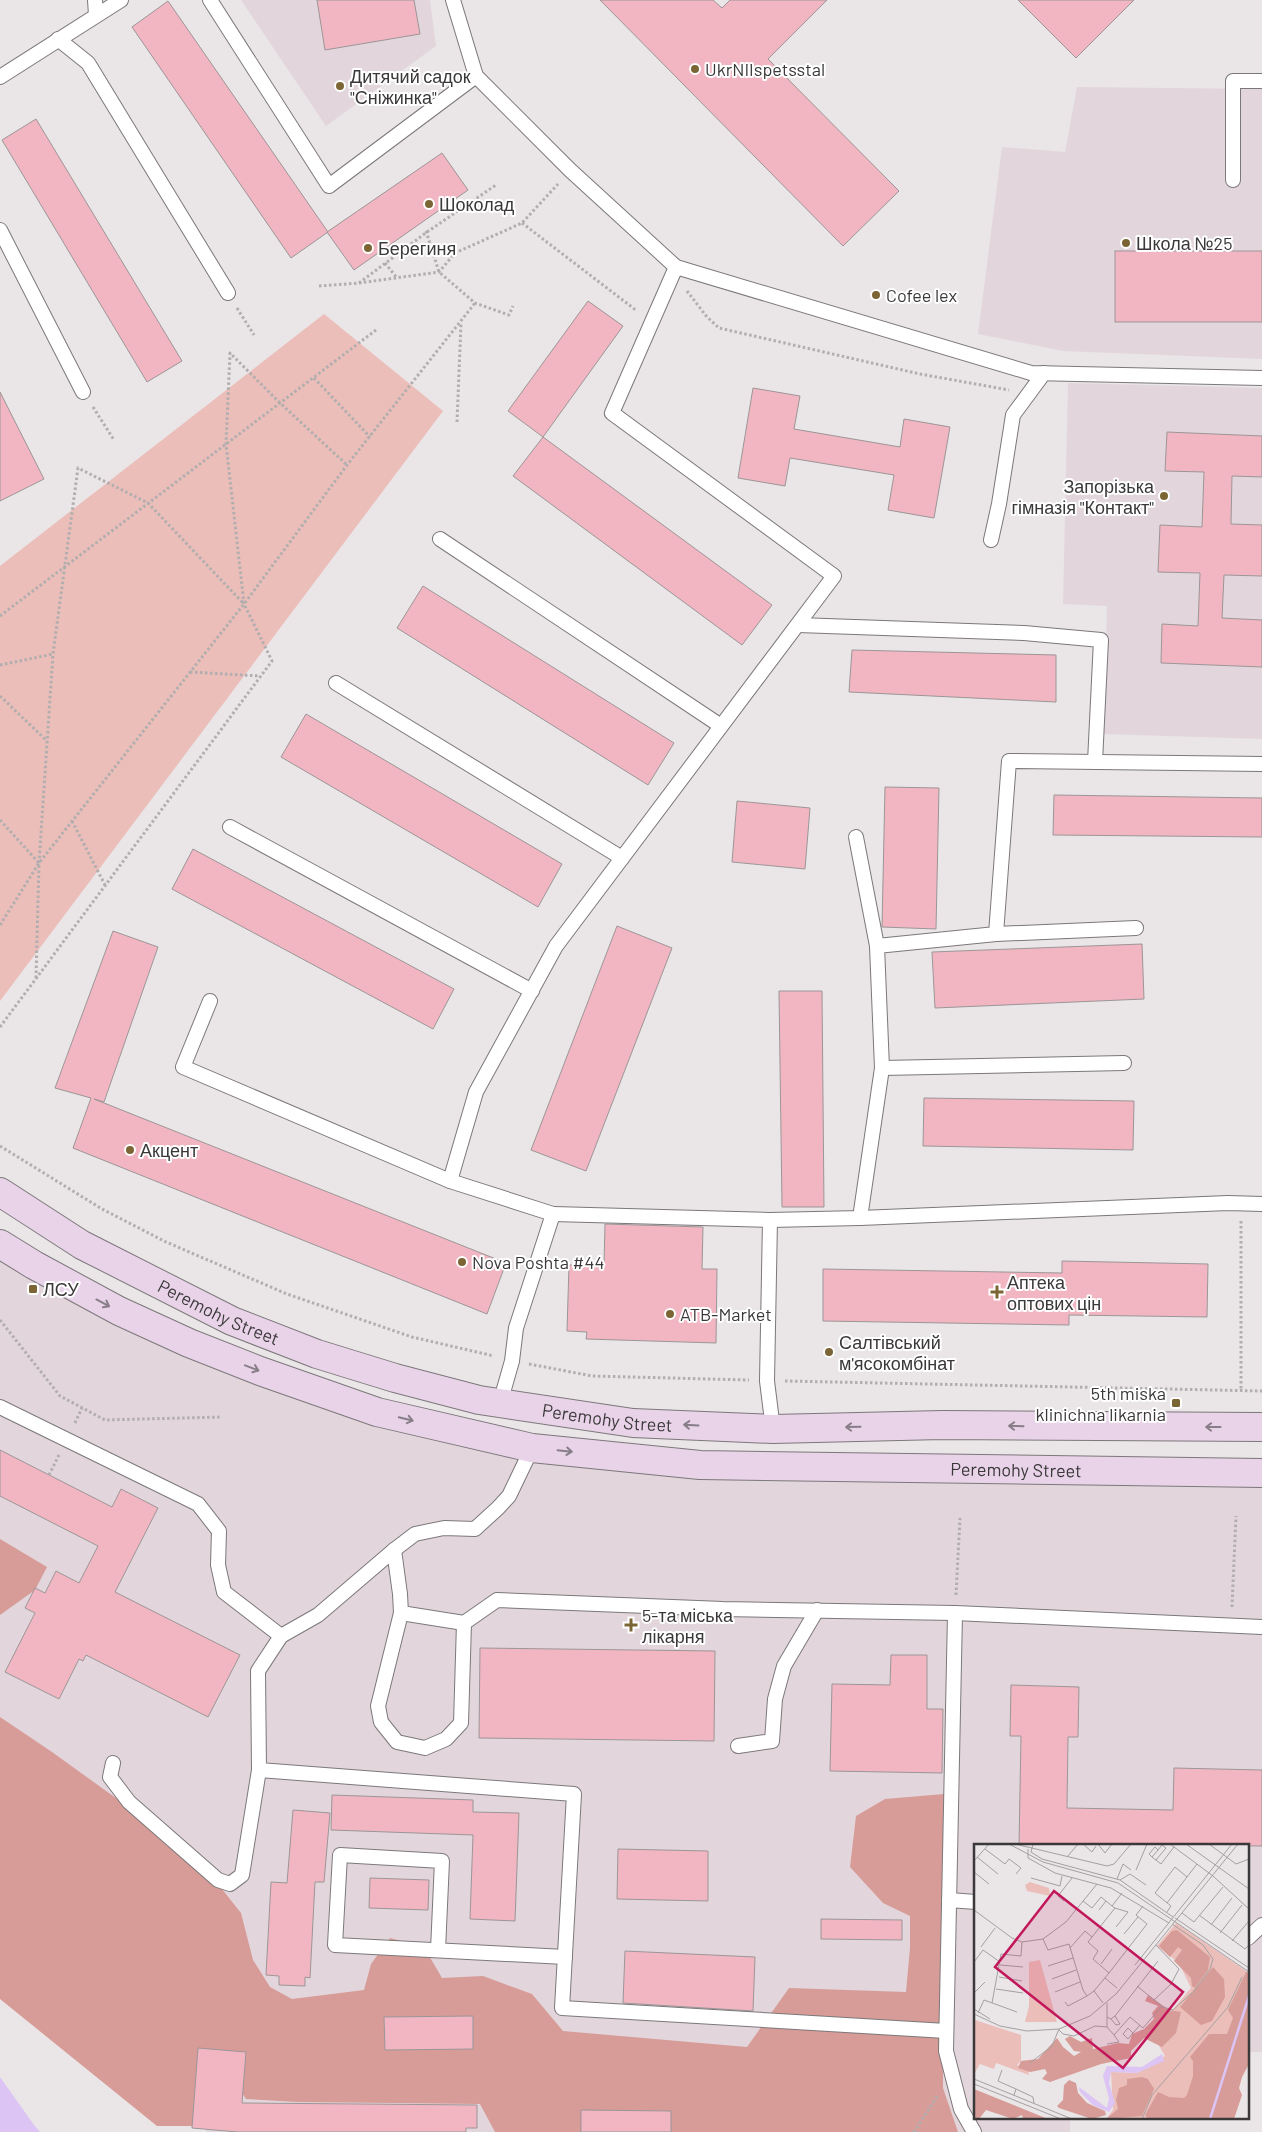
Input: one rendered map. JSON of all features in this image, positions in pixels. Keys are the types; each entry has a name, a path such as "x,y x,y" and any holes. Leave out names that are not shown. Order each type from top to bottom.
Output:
{"main road":[{"name":"Peremohy Street","path":"0,1192 82,1245 232,1321 316,1354 395,1378 479,1400 633,1423 772,1429 942,1425 1262,1427"},
{"name":"Peremohy Street","path":"0,1244 34,1265 119,1311 189,1343 260,1371 377,1412 532,1448 700,1465 1262,1473"}],"lane":[{"path":"96,0 96,16"},
{"path":"0,77 121,0"},
{"path":"210,0 329,186 476,76"},
{"path":"453,0 476,76 570,170 676,267 1031,373 1262,378"},
{"path":"58,39 88,63 228,293"},
{"path":"1233,180 1233,81 1262,81"},
{"path":"0,230 83,392"},
{"path":"450,1181 476,1092 556,946 834,576 612,413 676,267"},
{"path":"991,540 999,504 1012,415 1044,373"},
{"path":"440,539 721,726"},
{"path":"798,625 1024,633 1101,640 1095,762"},
{"path":"336,683 622,858"},
{"path":"996,934 1009,762 1262,764"},
{"path":"230,827 532,991"},
{"path":"856,837 877,946 882,1068 860,1218"},
{"path":"877,946 996,934 1136,928"},
{"path":"210,1001 183,1067 450,1181 553,1214 770,1220 1262,1204"},
{"path":"882,1068 1124,1063"},
{"path":"500,1403 512,1360 516,1328 553,1214"},
{"path":"770,1220 767,1381 772,1429"},
{"path":"0,1407 198,1504 219,1531 218,1565 224,1592 281,1636"},
{"path":"113,1763 110,1777 129,1802 218,1880 230,1884 242,1875 259,1770 258,1671 281,1636 318,1615 415,1534 444,1528 475,1529 509,1496 532,1448"},
{"path":"394,1550 401,1613 378,1706 381,1722 397,1742 425,1748 446,1739 461,1723 464,1623"},
{"path":"401,1613 464,1623 497,1600 955,1613 1262,1627"},
{"path":"738,1746 772,1741 775,1699 784,1666 817,1610"},
{"path":"955,1613 946,2051 962,2109 974,2132"},
{"path":"259,1770 574,1794 562,2008 946,2031"},
{"path":"438,1950 442,1861 340,1855 335,1945 565,1957"},
{"path":"949,1900 974,1902"},
{"path":"1250,1936 1262,1925"},
{"path":"962,2109 974,2110"}],"path":[{"path":"319,286 359,283 439,272 455,254 522,223 570,170"},
{"path":"359,283 426,231 496,186"},
{"path":"522,223 652,322"},
{"path":"426,231 439,272 475,303 509,315 513,306"},
{"path":"385,263 397,278"},
{"path":"228,293 254,335"},
{"path":"0,924 40,863 72,821 244,604 347,464 475,303"},
{"path":"457,422 461,322"},
{"path":"0,616 376,330"},
{"path":"244,604 226,444 230,353 280,403 347,464"},
{"path":"314,378 370,437"},
{"path":"83,392 114,440"},
{"path":"0,1027 272,662 244,604 148,503 78,468 53,654 40,863 36,978"},
{"path":"0,665 53,654"},
{"path":"190,672 261,676"},
{"path":"0,696 47,741"},
{"path":"0,820 40,863"},
{"path":"72,821 105,885"},
{"path":"0,1146 102,1209 166,1242 287,1294 412,1337 592,1376 1262,1390"},
{"path":"1241,1204 1241,1390"},
{"path":"0,1320 60,1396 105,1420 222,1417"},
{"path":"1231,1625 1236,1516"},
{"path":"955,1613 960,1518"}],"shaded area":[{"name":"Дитячий садок \"Сніжинка\"","path":"241,0 430,0 436,46 326,126"},
{"name":"Школа №25","path":"1077,87 1262,89 1262,359 1063,351 978,334 1002,147 1065,152"},
{"path":"324,314 443,411 0,1001 0,566"},
{"name":"Запорізька гімназія \"Контакт\"","path":"1068,383 1262,388 1262,739 1104,734 1107,606 1063,604"},
{"name":"5-та міська лікарня","path":"0,1244 189,1343 532,1448 1262,1477 1262,2052 1250,2052 1250,1844 974,1844 974,2120 1070,2120 1070,2132 206,2132 210,1933 0,1773"},
{"path":"0,1539 47,1567 35,1590 0,1615"},
{"path":"0,1717 120,1801 210,1874 241,1913 253,1960 270,1987 292,1999 364,1990 371,1964 390,1938 424,1947 442,1978 483,1976 532,1994 563,2031 747,2047 789,1988 906,1992 910,1948 910,1916 883,1903 850,1867 856,1816 885,1799 944,1794 943,2088 958,2132 495,2132 480,2104 296,2102 246,2099 229,2074 201,2126 157,2126 0,1999"},
{"path":"0,2077 34,2125 40,2132 0,2132"}],"building":[{"path":"317,0 414,0 420,34 325,50"},
{"path":"600,0 713,0 722,8 730,0 827,0 768,59 899,191 843,246"},
{"path":"1018,0 1134,0 1076,58"},
{"path":"168,1 328,232 291,258 132,27"},
{"path":"36,119 182,361 147,382 2,140"},
{"path":"442,153 468,190 354,270 327,232"},
{"path":"1115,251 1262,251 1262,322 1115,322"},
{"path":"588,301 623,326 543,437 508,411"},
{"path":"753,388 800,396 794,429 900,447 904,419 950,427 934,518 888,510 894,475 790,458 785,486 738,478"},
{"path":"0,392 44,479 0,501"},
{"path":"1167,432 1262,436 1262,477 1232,476 1231,524 1262,525 1262,576 1224,575 1222,618 1262,620 1262,667 1161,663 1162,624 1198,626 1200,573 1158,572 1160,525 1202,527 1204,472 1165,471"},
{"path":"543,437 772,605 742,645 513,476"},
{"path":"423,586 674,743 648,785 397,628"},
{"path":"852,650 1056,655 1056,702 849,692"},
{"path":"306,714 562,864 538,907 281,757"},
{"path":"885,787 939,788 936,929 882,927"},
{"path":"1054,795 1262,798 1262,837 1053,835"},
{"path":"737,801 810,808 805,869 732,862"},
{"path":"193,849 454,989 433,1029 172,889"},
{"path":"617,926 672,948 586,1171 531,1150"},
{"path":"113,931 158,947 104,1102 94,1099 506,1263 487,1314 73,1148 91,1098 55,1088"},
{"path":"1142,944 1144,999 935,1008 932,952"},
{"path":"779,991 822,991 824,1207 782,1207"},
{"path":"924,1098 1134,1101 1133,1150 923,1146"},
{"path":"605,1224 703,1227 702,1269 717,1269 716,1343 586,1339 587,1332 567,1331 569,1265 604,1266"},
{"path":"1062,1261 1208,1264 1207,1317 1069,1315 1069,1325 823,1321 823,1269 1062,1273"},
{"path":"0,1450 112,1507 121,1489 158,1508 115,1592 240,1655 208,1717 86,1655 83,1661 79,1659 59,1699 5,1672 35,1613 25,1608 35,1588 45,1593 56,1571 79,1583 98,1546 0,1496"},
{"path":"480,1648 715,1651 714,1741 479,1738"},
{"path":"891,1655 927,1655 927,1709 943,1709 942,1773 830,1771 832,1684 890,1685"},
{"path":"1011,1685 1079,1687 1078,1737 1068,1737 1067,1808 1173,1810 1174,1768 1262,1770 1262,1846 1250,1846 1250,1844 1019,1844 1021,1736 1010,1736"},
{"path":"332,1795 473,1800 473,1812 519,1813 515,1921 470,1919 473,1835 331,1830"},
{"path":"293,1810 330,1813 324,1882 315,1882 310,1978 305,1977 305,1986 279,1985 279,1976 266,1975 271,1882 287,1883"},
{"path":"618,1849 708,1851 708,1901 617,1899"},
{"path":"370,1878 429,1880 428,1910 369,1908"},
{"path":"821,1919 902,1920 902,1940 821,1939"},
{"path":"625,1951 755,1957 753,2011 623,2003"},
{"path":"473,2016 473,2049 385,2050 384,2017"},
{"path":"198,2048 246,2052 242,2103 477,2105 477,2128 466,2128 466,2132 238,2132 192,2128"},
{"path":"581,2110 671,2111 671,2132 581,2132"}],"place":[{"name":"UkrNIIspetsstal","path":"695,69"},
{"name":"Дитячий садок \"Сніжинка\"","path":"340,86"},
{"name":"Шоколад","path":"429,204"},
{"name":"Школа №25","path":"1126,243"},
{"name":"Берегиня","path":"368,248"},
{"name":"Cofee lex","path":"876,295"},
{"name":"Запорізька гімназія \"Контакт\"","path":"1164,496"},
{"name":"Акцент","path":"130,1150"},
{"name":"Nova Poshta #44","path":"462,1262"},
{"name":"ЛСУ","path":"33,1289"},
{"name":"Аптека оптових цін","path":"997,1292"},
{"name":"ATB-Market","path":"670,1314"},
{"name":"Салтівський м'ясокомбінат","path":"829,1352"},
{"name":"5th miska klinichna likarnia","path":"1176,1403"},
{"name":"5-та міська лікарня","path":"631,1625"}]}
